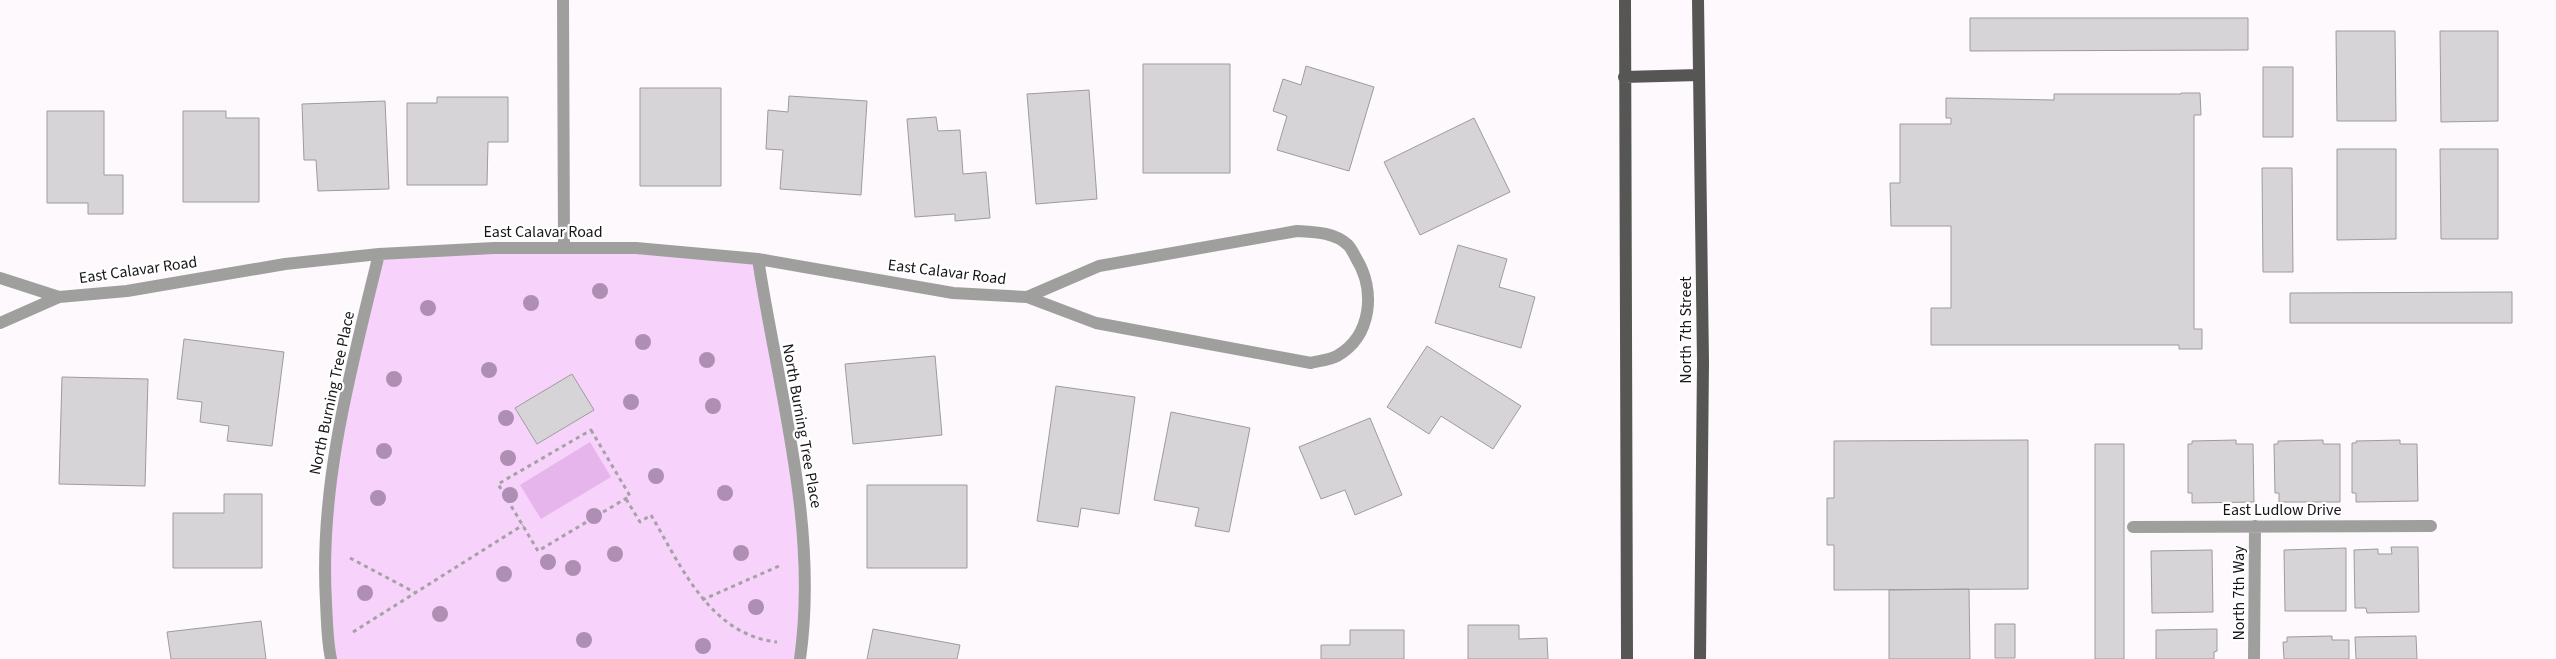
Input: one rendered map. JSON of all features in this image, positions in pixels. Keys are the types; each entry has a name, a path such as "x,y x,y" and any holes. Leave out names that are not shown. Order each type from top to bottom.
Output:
{"main road":[{"path":"1625,0 1627,659"},
{"name":"North 7th Street","path":"1698,0 1703,362 1700,659"},
{"path":"1624,77 1700,75"}],"street":[{"path":"563,0 564,248"},
{"name":"East Calavar Road","path":"0,323 59,298 127,291 285,264 379,254 494,248 636,248 758,259 953,293 1027,298 1096,323 1310,363 1336,357 1356,340 1366,320 1369,295 1363,269 1348,245 1324,232 1297,231 1098,266 1027,298"},
{"name":"North Burning Tree Place","path":"330,653 325,545 331,478 345,395 379,254"},
{"name":"North Burning Tree Place","path":"758,259 771,342 797,478 805,557 800,659"},
{"name":"East Calavar Road","path":"0,278 59,298"},
{"name":"North 7th Way","path":"2254,659 2255,526"},
{"name":"East Ludlow Drive","path":"2133,527 2431,526"}],"path":[{"path":"591,430 630,496 538,551 523,525 498,484 591,430"},
{"path":"626,499 640,522 651,515 702,600 720,618 760,640 802,645"},
{"path":"330,653 416,593 523,525"},
{"path":"325,545 416,593"},
{"path":"702,600 740,581 805,557"}],"shaded area":[{"path":"494,248 758,259 797,478 800,659 331,659 331,478 379,254"},
{"path":"590,442 611,477 541,519 520,485"}],"building":[{"path":"1970,18 2248,18 2248,50 1970,51"},
{"path":"2336,31 2395,31 2396,121 2337,121"},
{"path":"2440,31 2498,31 2498,121 2441,122"},
{"path":"1143,64 1230,64 1230,173 1143,173"},
{"path":"1306,66 1374,87 1349,171 1277,150 1287,116 1273,111 1283,79 1301,85"},
{"path":"2263,67 2293,67 2293,137 2263,137"},
{"path":"640,88 721,88 721,186 640,186"},
{"path":"1089,90 1097,199 1036,204 1027,94"},
{"path":"2200,93 2201,115 2194,115 2194,329 2202,329 2202,349 2179,349 2179,345 1931,345 1931,308 1951,308 1951,226 1891,226 1890,183 1900,183 1900,124 1951,124 1951,118 1946,118 1946,98 2054,100 2054,94"},
{"path":"789,96 867,101 861,195 780,189 783,150 766,149 768,110 788,112"},
{"path":"437,97 508,97 508,142 488,142 487,185 407,185 407,103 437,103"},
{"path":"385,101 389,189 318,191 316,160 304,160 302,104"},
{"path":"47,111 104,111 104,175 123,175 123,214 88,214 88,203 47,203"},
{"path":"183,111 226,111 226,118 259,118 259,202 183,202"},
{"path":"936,117 938,131 960,130 963,174 986,172 990,218 955,221 955,214 915,217 907,119"},
{"path":"1474,118 1510,192 1420,235 1384,162"},
{"path":"2337,149 2396,149 2396,239 2337,240"},
{"path":"2440,149 2498,149 2498,239 2441,239"},
{"path":"2262,168 2292,168 2293,272 2263,272"},
{"path":"1458,245 1507,259 1499,287 1535,297 1521,348 1435,323"},
{"path":"2512,292 2512,323 2290,323 2290,293"},
{"path":"184,339 284,352 272,446 227,441 229,426 200,422 202,402 177,399"},
{"path":"1427,346 1521,406 1493,449 1441,416 1429,434 1387,407"},
{"path":"935,356 942,435 853,444 845,364"},
{"path":"572,374 594,410 537,444 515,408"},
{"path":"62,377 148,379 145,486 59,484"},
{"path":"1056,386 1135,397 1119,514 1081,508 1078,527 1037,521"},
{"path":"1171,412 1250,428 1229,532 1195,526 1199,508 1154,500"},
{"path":"1370,418 1402,495 1355,515 1345,490 1321,499 1299,447"},
{"path":"2028,440 2028,589 1834,590 1834,545 1827,545 1827,498 1834,498 1834,441"},
{"path":"2236,440 2236,444 2253,444 2254,502 2192,503 2192,493 2188,493 2188,444 2192,444 2192,441"},
{"path":"2323,440 2323,444 2340,444 2340,502 2279,502 2279,493 2275,493 2274,444 2278,444 2278,441"},
{"path":"2400,440 2400,444 2417,444 2418,501 2356,502 2356,493 2352,493 2352,443 2356,443 2356,441"},
{"path":"2095,444 2124,444 2124,659 2095,659"},
{"path":"867,485 967,485 967,568 867,568"},
{"path":"224,494 262,494 262,568 173,568 173,513 224,513"},
{"path":"2391,547 2418,547 2419,612 2367,613 2366,608 2355,608 2354,550 2378,549 2378,554 2392,554"},
{"path":"2346,548 2346,611 2285,611 2284,550"},
{"path":"2212,550 2213,612 2152,613 2151,551"},
{"path":"1969,589 1970,659 1889,659 1889,590"},
{"path":"261,621 266,659 171,659 167,632"},
{"path":"1995,624 2015,624 2015,658 1995,658"},
{"path":"1468,625 1519,625 1519,639 1547,638 1548,659 1468,659"},
{"path":"873,629 960,645 957,659 867,659"},
{"path":"2217,629 2217,651 2214,652 2214,659 2156,659 2156,630"},
{"path":"1350,630 1404,630 1404,659 1321,659 1321,645 1350,645"},
{"path":"2332,636 2332,640 2349,640 2349,659 2284,659 2283,642 2287,642 2287,637"},
{"path":"2416,636 2417,659 2356,659 2355,637"}]}
